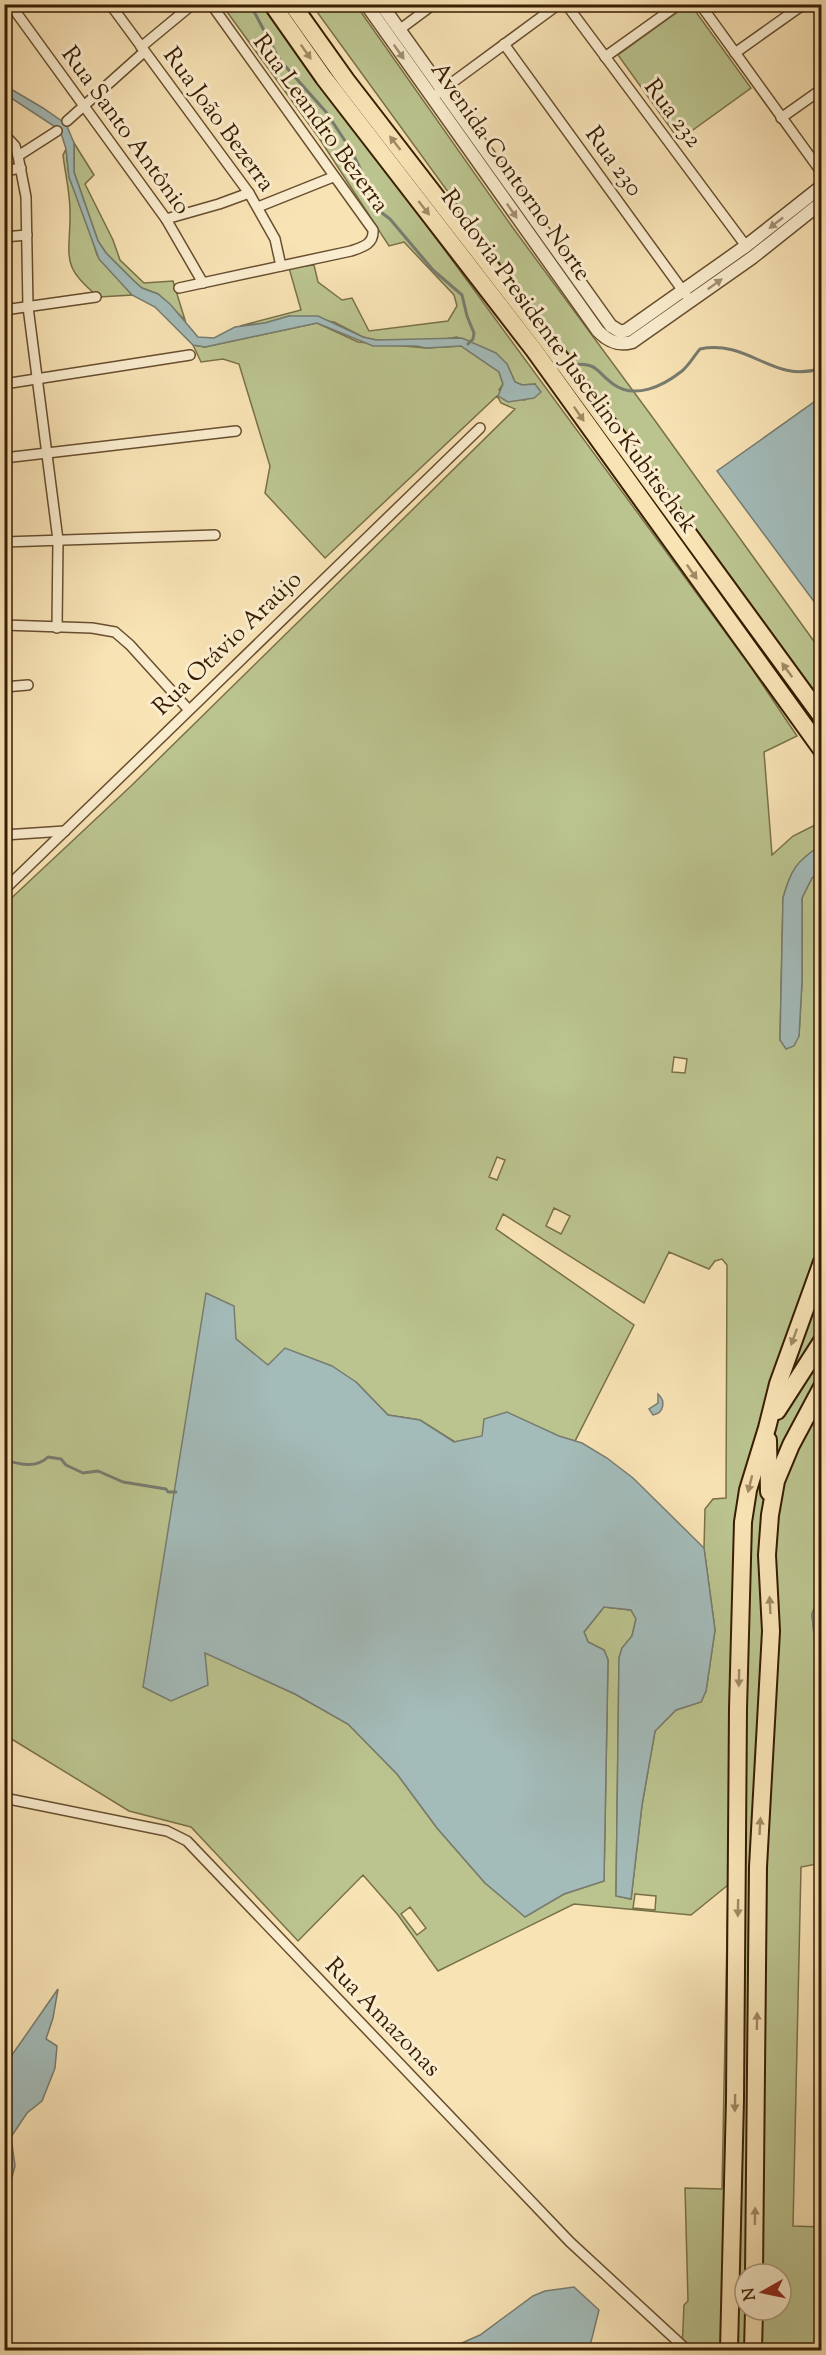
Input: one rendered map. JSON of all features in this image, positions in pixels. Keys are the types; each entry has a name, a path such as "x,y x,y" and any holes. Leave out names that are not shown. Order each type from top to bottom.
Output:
{"highway":[{"name":"Rodovia Presidente Juscelino Kubitschek","path":"272,4 324,78 534,350 822,750"},
{"name":"Rodovia Presidente Juscelino Kubitschek","path":"292,4 346,80 546,339 822,717"},
{"path":"729,2350 735,2099 740,1582 743,1522 748,1490 778,1384 822,1262"},
{"path":"770,1515 767,1428 786,1394 822,1341"},
{"path":"754,2262 758,1867 771,1630 767,1555 770,1515 776,1481 791,1445 822,1387"},
{"path":"791,1445 822,1404"},
{"path":"753,2350 754,2322"}],"street":[{"name":"Rua Santo Antônio","path":"10,4 166,219 203,283"},
{"name":"Rua João Bezerra","path":"110,4 249,192 275,239 281,266"},
{"path":"67,122 193,4"},
{"name":"Rua Leandro Bezerra","path":"211,4 373,230 374,237 370,242 351,251 281,266"},
{"name":"Avenida Contorno Norte","path":"366,4 598,331 618,338"},
{"name":"Avenida Contorno Norte","path":"381,4 618,338"},
{"path":"399,30 434,4"},
{"path":"431,98 560,4"},
{"name":"Rua 232","path":"566,4 746,246"},
{"path":"700,4 822,173"},
{"path":"735,53 804,4"},
{"path":"605,57 676,5"},
{"name":"Rua 230","path":"504,45 691,302"},
{"path":"781,118 822,89"},
{"path":"18,156 57,131"},
{"path":"4,134 15,146 26,196 28,307 58,540 57,628"},
{"path":"4,171 21,168"},
{"path":"258,207 333,177"},
{"path":"822,186 746,246 618,338 624,344 632,342 691,302 822,202"},
{"path":"166,219 219,204 249,192"},
{"path":"4,237 27,235"},
{"path":"178,288 281,266"},
{"path":"4,310 96,297"},
{"path":"4,384 190,356"},
{"name":"Rua Otávio Araújo","path":"4,890 480,428"},
{"path":"4,458 236,431"},
{"path":"4,542 215,535"},
{"path":"4,625 92,628 115,632 130,645 188,709"},
{"path":"4,687 28,685"},
{"path":"4,835 65,831"},
{"name":"Rua Amazonas","path":"4,1798 167,1831 187,1841 570,2242 687,2350"}],"green space":[{"path":"222,5 265,5 750,666 797,736 764,752 772,855 793,836 821,822 821,846 806,856 796,867 783,898 780,1040 799,1036 802,982 802,898 812,878 821,870 822,1589 812,1614 822,1710 822,1863 801,1867 793,2226 821,2227 821,2350 682,2350 684,2305 688,2301 685,2188 722,2189 728,1885 691,1915 574,1904 438,1971 398,1915 363,1875 298,1941 191,1827 129,1811 5,1735 4,905 131,786 515,409 501,403 497,396 325,558 265,493 270,466 239,364 223,359 201,362 193,345 205,347 317,323 358,342 426,348 461,346 499,372 503,384 499,390 517,399 525,400 535,384 522,385 515,382 507,364 457,337 439,340 376,340 363,337 334,322 289,316 265,323 240,326 301,310 289,268 314,265 318,282 342,300 352,298 369,331 448,321 457,306 454,295 404,242 389,246 319,138","holes":["674,1057 687,1059 685,1073 672,1072","497,1157 505,1160 497,1180 489,1177","554,1208 570,1216 561,1234 546,1226","503,1214 644,1303 669,1252 709,1269 715,1261 722,1259 727,1265 726,1498 713,1499 705,1509 704,1548 715,1630 706,1691 701,1702 676,1710 655,1731 642,1805 631,1899 616,1896 619,1658 622,1648 632,1636 636,1619 631,1610 604,1607 584,1632 588,1642 604,1650 608,1660 604,1881 564,1894 525,1916 485,1883 437,1828 397,1774 348,1724 295,1694 205,1652 236,1339 268,1366 356,1382 388,1415 420,1420 455,1442 515,1435 546,1436 575,1441 634,1325 496,1229","635,1894 656,1896 655,1910 633,1908","410,1907 426,1928 417,1935 401,1914"]},
{"path":"312,5 356,5 513,228 821,651 821,699 812,692"},
{"path":"687,5 691,5 751,88 679,140 618,55"},
{"path":"74,143 94,175 85,184 113,240 120,260 144,283 173,281 185,320 158,294 142,288 134,281 106,253 98,241 74,172"},
{"path":"66,149 69,177 86,219 97,255 132,295 99,297 77,276 72,267 69,249 70,204 63,155"}],"water":[{"path":"4,85 66,124 74,143 74,172 98,241 106,253 142,288 158,294 170,304 198,337 214,338 235,327 265,323 289,316 318,316 363,337 376,340 462,338 496,353 507,364 515,382 522,385 535,384 541,392 534,398 508,402 498,396 503,384 499,372 461,346 426,348 373,346 317,323 205,347 193,345 155,307 132,295 99,259 69,177 66,149 60,130 5,94"},
{"path":"821,397 821,611 717,471"},
{"path":"821,845 821,870 812,878 802,898 802,982 799,1036 794,1046 786,1049 780,1040 783,898 796,867"},
{"path":"206,1293 234,1306 236,1339 268,1365 285,1348 332,1366 356,1382 388,1415 420,1420 454,1442 482,1436 484,1419 507,1412 559,1436 582,1443 633,1478 704,1548 715,1630 706,1691 701,1702 676,1710 655,1731 642,1805 631,1899 616,1896 619,1658 622,1648 632,1636 636,1619 631,1610 604,1607 584,1632 588,1642 604,1650 608,1660 604,1881 564,1894 525,1917 485,1883 437,1828 397,1774 348,1724 295,1694 205,1653 208,1685 171,1701 143,1687"},
{"path":"658,1394 663,1406 660,1412 653,1415 649,1409 658,1403"},
{"path":"821,1589 821,1710 812,1614"},
{"path":"58,1989 53,2018 46,2039 57,2046 55,2068 42,2101 27,2113 11,2137 15,2166 6,2200 4,2199 5,2065"},
{"path":"574,2287 599,2310 589,2350 446,2350 480,2335 533,2296 545,2291"}],"waterway":[{"path":"250,4 279,59 326,112 351,150 382,213 390,219 433,270 462,295 474,333 473,339 468,344"},
{"path":"573,364 593,367 613,384 630,391 649,389 666,382 685,369 700,349 733,350 789,371 805,372 822,368"},
{"path":"4,1460 33,1464 48,1457 61,1459 66,1465 83,1473 98,1471 123,1482 176,1492"}]}
